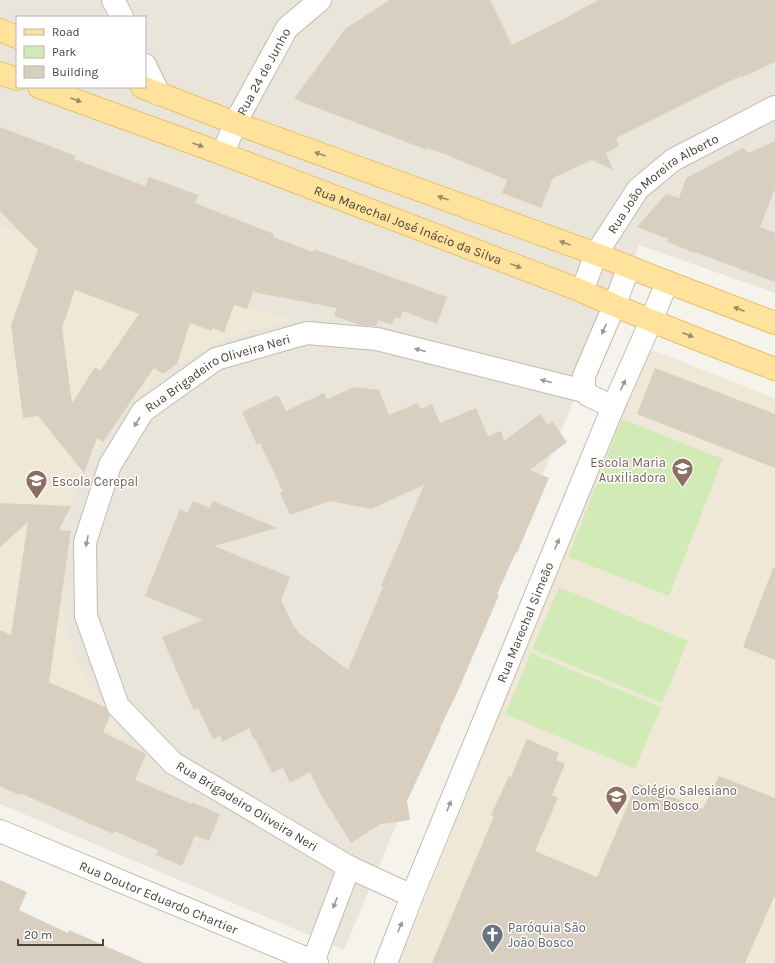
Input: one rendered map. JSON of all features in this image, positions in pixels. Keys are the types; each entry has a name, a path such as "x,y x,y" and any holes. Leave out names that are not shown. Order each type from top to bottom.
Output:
{"main road":[{"path":"0,30 16,37"},
{"path":"0,72 16,79"},
{"name":"Rua Marechal José Inácio da Silva","path":"42,88 223,154 582,291 651,321 775,369"},
{"path":"150,90 235,123 596,254 775,323"}],"street":[{"path":"113,0 121,16"},
{"name":"Rua 24 de Junho","path":"223,154 235,123 287,28 320,0"},
{"path":"146,70 150,90"},
{"name":"Rua João Moreira Alberto","path":"582,291 596,254 638,189 673,160 775,107"},
{"path":"584,391 584,376 629,267"},
{"name":"Rua Marechal Simeão","path":"386,963 412,896 613,407 667,282"},
{"name":"Rua Brigadeiro Oliveira Neri","path":"412,896 349,867 173,763 118,706 86,616 85,542 110,465 143,411 216,359 307,332 377,339 584,391 588,395 613,407"},
{"name":"Rua Doutor Eduardo Chartier","path":"0,831 315,962"},
{"path":"315,962 349,867"}],"shaded area":[{"path":"0,0 775,0 775,293 639,245 344,950 0,804"},
{"name":"Escola Cerepal","path":"2,226 291,320 226,338 169,369 120,413 82,473 62,529 58,592 75,661 128,741 0,684 0,227"},
{"name":"Colégio Salesiano Dom Bosco","path":"647,348 775,398 775,963 399,963"}],"green space":[{"path":"622,419 723,459 669,596 568,557"},
{"path":"559,587 688,641 662,703 532,649"},
{"path":"531,653 661,707 635,769 505,714"}],"building":[{"path":"390,0 490,0 512,45 599,0 775,0 775,62 742,77 741,76 616,138 619,146 606,153 613,170 592,160 553,178 541,208 502,193 507,180 447,155 427,148 427,150 294,99 346,28"},
{"path":"0,127 76,156 74,159 145,186 149,177 198,195 195,203 274,234 273,237 313,252 314,249 447,297 437,324 403,311 400,319 395,317 392,325 378,320 376,326 360,325 334,316 337,308 253,292 247,309 234,305 224,333 213,328 212,331 190,323 177,364 163,374 154,368 103,442 97,438 84,473 38,416 23,418 11,325 38,250 0,211","holes":["75,290 139,314 100,371 95,367 72,403 62,328"]},
{"path":"775,141 775,189 760,227 775,233 775,282 667,242 668,239 637,227 666,194 679,198 686,178 743,148 749,153"},
{"path":"655,368 775,414 775,468 637,414"},
{"path":"355,387 379,390 389,415 418,403 421,409 432,404 440,423 476,408 488,436 501,431 504,441 540,414 548,425 552,421 567,442 530,470 549,478 517,553 516,552 497,594 499,595 457,693 407,801 410,820 382,823 351,843 321,795 310,772 290,783 283,768 272,773 249,728 223,742 220,736 213,739 198,708 194,710 162,637 203,620 145,596 180,509 188,513 193,501 210,508 213,501 277,528 214,546 290,577 281,600 293,625 300,634 348,670 383,587 381,586 424,485 371,509 330,501 290,515 280,493 283,492 260,443 257,445 242,412 278,395 286,411 324,393 327,399"},
{"path":"0,503 71,506 59,530 71,531 49,682 105,707 110,716 103,732 146,754 135,780 220,814 209,841 195,836 182,866 156,855 158,850 114,831 113,834 20,793 19,795 0,786 0,630 11,635 28,522 0,547"},
{"path":"773,568 775,568 775,660 743,647"},
{"path":"527,739 559,753 556,760 565,764 552,795 558,798 535,851 597,877 637,783 703,809 719,776 775,798 775,895 745,963 432,963 494,816 491,815 509,776 511,777"},
{"path":"0,880 27,892 19,910 68,933 69,930 144,963 0,963"}],"place":[{"name":"Escola Maria Auxiliadora","path":"682,488"},
{"name":"Escola Cerepal","path":"36,500"},
{"name":"Colégio Salesiano Dom Bosco","path":"616,816"},
{"name":"Paróquia São João Bosco","path":"492,954"}]}
